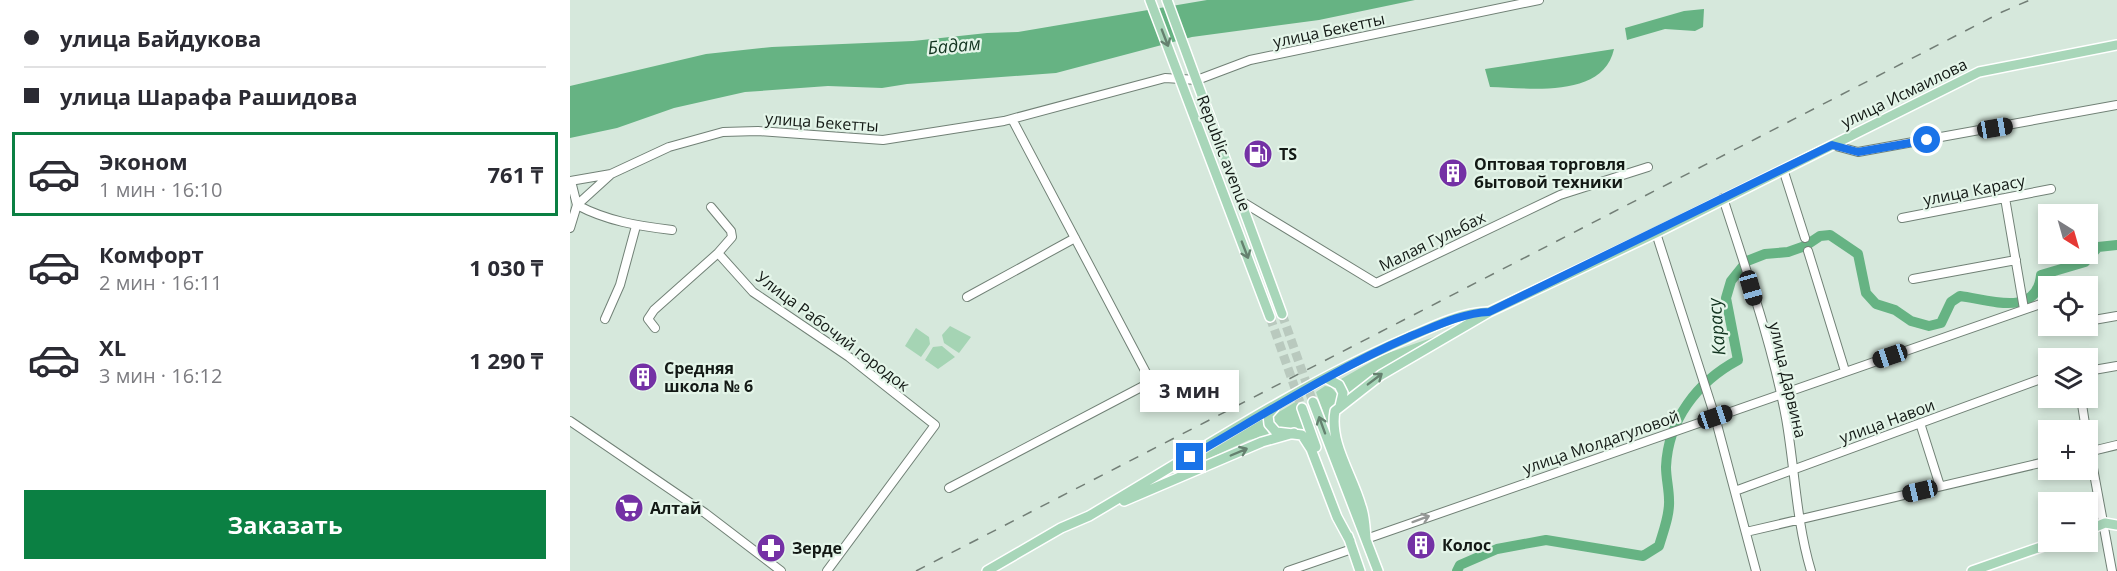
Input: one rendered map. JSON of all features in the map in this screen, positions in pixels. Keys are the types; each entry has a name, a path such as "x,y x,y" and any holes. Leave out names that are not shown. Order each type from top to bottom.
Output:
{"main road":[{"name":"Republic avenue","path":"1150,0 1270,317"},
{"name":"Republic avenue","path":"1167,0 1282,314"},
{"name":"улица Исмаилова","path":"1340,406 1381,375 1489,312 1979,72 2117,45"},
{"name":"улица Исмаилова","path":"1089,516 1366,356 1431,328 1474,313 1489,312"},
{"path":"1326,378 1339,385 1343,393 1340,406 1335,411 1334,431 1362,507 1366,538"},
{"path":"1313,402 1378,571"},
{"path":"1276,406 1268,415 1269,424 1276,432 1302,435 1311,449 1336,517 1351,545"},
{"path":"1302,408 1360,571"},
{"path":"987,571 1061,528 1262,442 1294,433"},
{"path":"2098,526 2105,523 2117,525"},
{"path":"1972,571 2038,548"}],"street":[{"name":"улица Бекетты","path":"570,181 611,174 669,147 723,132 758,131 884,140 1012,119 1165,78 1197,77 1250,60 1539,0"},
{"path":"1832,145 1858,152 2117,105"},
{"path":"949,488 1151,382 1012,119"},
{"name":"Малая Гульбах","path":"1241,201 1376,283 1560,195 1648,167"},
{"path":"1783,169 1804,238"},
{"path":"570,228 577,205 611,174"},
{"path":"570,181 577,205 596,215 636,226 672,230"},
{"name":"улица Карасу","path":"1902,218 2051,189"},
{"name":"улица Дарвина","path":"1723,198 1781,394 1794,470 1799,520 1811,571"},
{"path":"2005,198 2024,306"},
{"path":"655,328 648,319 654,310 718,254 732,237 730,231 711,207"},
{"path":"605,319 620,285 636,226"},
{"path":"1656,232 1715,417 1755,571"},
{"path":"967,297 1075,238"},
{"path":"1808,251 1845,371"},
{"name":"Улица Рабочий городок","path":"718,254 753,292 849,357 935,425 827,571"},
{"path":"1913,279 2016,260"},
{"name":"улица Молдагуловой","path":"1366,538 1781,394 2024,306 2038,303"},
{"path":"2098,319 2117,316"},
{"path":"2098,369 2117,366"},
{"name":"улица Навои","path":"1735,491 2038,380"},
{"path":"570,421 705,513 781,571"},
{"path":"1920,423 1940,486"},
{"path":"2098,450 2117,445"},
{"path":"1746,532 2038,464"},
{"path":"2095,480 2112,571"},
{"path":"1287,571 1351,545"}],"shaded area":[{"path":"950,326 971,337 959,353 944,343 942,335"},
{"path":"1463,327 1373,375 1350,394 1341,379 1385,354"},
{"path":"916,328 929,337 930,344 921,357 905,346"},
{"path":"942,346 955,357 938,369 925,360 933,347"},
{"path":"1325,386 1331,387 1338,395 1331,412 1329,427 1316,392"},
{"path":"1297,401 1314,443 1304,431 1279,428 1274,422 1274,415"},
{"path":"1263,419 1269,435 1249,440 1164,479"}],"water":[{"name":"Бадам","path":"1207,0 1415,0 1319,20 1192,37 1056,73 907,84 882,88 828,86 745,92 674,108 617,128 570,138 570,86 706,54 772,47 913,41 1018,32"},
{"path":"1704,9 1703,27 1695,31 1665,29 1627,40 1625,28 1684,11"},
{"path":"1614,49 1607,65 1595,76 1580,83 1562,87 1524,89 1490,87 1485,69"}],"waterway":[{"name":"Карасу","path":"1457,571 1460,565 1497,549 1546,540 1643,556 1659,546 1668,512 1666,467 1672,434 1687,404 1698,391 1710,379 1738,360 1726,298 1731,281 1747,261 1765,254 1788,252 1805,246 1820,236 1830,235 1858,254 1866,293 1876,304 1895,310 1911,321 1929,326 1941,323 1951,302 1960,296 1996,302 2021,302 2037,289 2041,275 2085,262 2098,247 2117,245"}],"tunnel":[{"path":"1282,314 1313,402"},
{"path":"1270,317 1302,408"}],"railway":[{"path":"916,571 2002,12 2030,0"}],"place":[{"name":"TS","path":"1258,154"},
{"name":"Оптовая торговля бытовой техники","path":"1453,173"},
{"name":"Средняя школа № 6","path":"643,377"},
{"name":"Алтай","path":"629,508"},
{"name":"Колос","path":"1421,545"},
{"name":"Зерде","path":"771,548"}],"route":[{"path":"1190,457 1366,356 1431,328 1474,313 1489,312 1832,145 1858,152 1927,140"}]}
